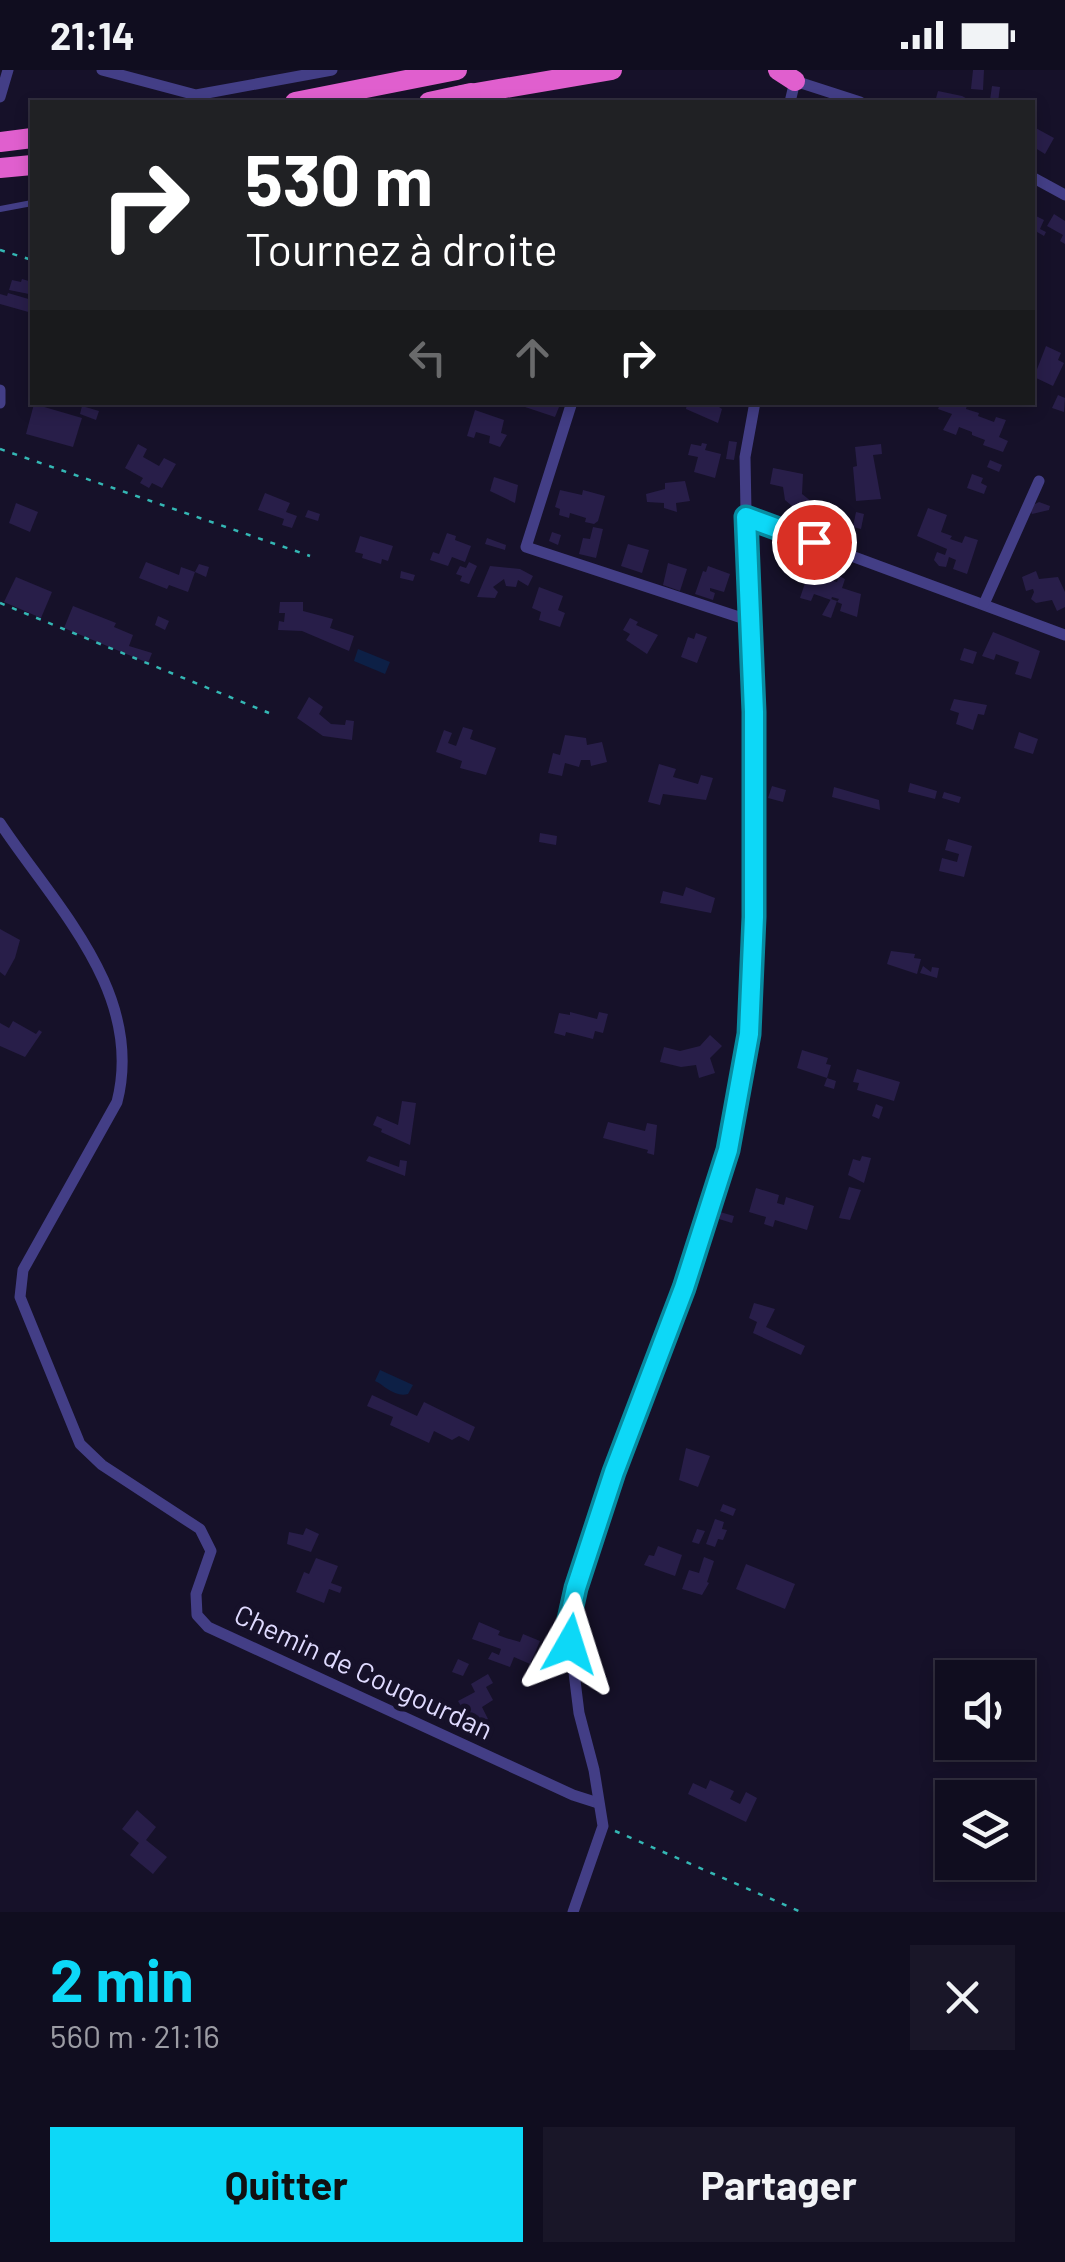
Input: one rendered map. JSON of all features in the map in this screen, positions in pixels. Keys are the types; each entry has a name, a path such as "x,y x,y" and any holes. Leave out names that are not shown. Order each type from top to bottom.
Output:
{"highway":[{"path":"399,82 446,70"},
{"path":"305,100 457,70"},
{"path":"458,96 556,70"},
{"path":"439,100 612,70"},
{"path":"0,142 30,138"},
{"path":"1,169 30,165"}],"street":[{"path":"0,97 8,70"},
{"path":"102,70 196,94 332,70"},
{"path":"790,81 853,100"},
{"path":"1035,180 1065,195"},
{"path":"0,390 0,403"},
{"path":"571,405 526,546 748,620"},
{"path":"573,1912 604,1826 579,1713 568,1624 614,1472 684,1288 728,1150 749,1034 754,917 754,712 745,457 755,405"},
{"path":"984,604 1038,481"},
{"path":"746,517 1065,635"},
{"name":"Chemin de Cougourdan","path":"0,823 70,916 110,993 122,1040 124,1075 117,1102 22,1270 20,1297 80,1444 102,1465 200,1529 211,1550 196,1594 197,1615 208,1626 573,1796 598,1803"}],"lane":[{"path":"0,209 30,204"}],"path":[{"path":"0,250 30,259"},
{"path":"0,449 310,556"},
{"path":"0,603 269,713"},
{"path":"604,1826 801,1912"}],"water":[{"path":"358,649 390,662 385,674 354,661"},
{"path":"380,1370 413,1385 408,1394 394,1393 375,1381"}],"building":[{"path":"973,70 984,70 983,90 971,89"},
{"path":"992,86 1000,87 998,100 990,100"},
{"path":"938,91 969,100 936,100"},
{"path":"1035,128 1054,138 1045,154 1035,148"},
{"path":"1054,214 1065,221 1065,244 1060,241 1063,235 1047,226"},
{"path":"1035,216 1044,220 1040,229 1046,232 1044,236 1035,231"},
{"path":"12,280 30,281 29,294 9,290"},
{"path":"8,293 30,299 30,312 0,304 0,294"},
{"path":"1046,346 1061,353 1058,360 1064,363 1053,386 1035,374"},
{"path":"1058,395 1065,398 1064,412 1052,408"},
{"path":"34,405 82,418 73,447 26,434"},
{"path":"519,405 559,407 555,417"},
{"path":"687,405 719,405 722,409 718,423 686,409"},
{"path":"940,405 967,405 966,409 979,413 978,416 994,422 996,417 1006,420 999,437 1008,441 1003,452 983,445 985,440 959,427 956,435 943,430 952,414 938,409"},
{"path":"82,406 99,411 96,420 80,414"},
{"path":"475,410 504,420 501,433 507,435 500,447 489,443 490,436 476,432 474,438 467,436"},
{"path":"729,441 737,442 734,460 726,459"},
{"path":"138,444 147,449 143,457 159,466 164,458 176,464 162,488 152,483 149,488 140,483 143,478 125,468"},
{"path":"691,444 707,444 705,450 721,454 715,478 694,472 698,457 688,455"},
{"path":"881,444 882,454 873,455 881,499 856,501 855,447"},
{"path":"990,460 1002,465 999,472 987,467"},
{"path":"773,468 803,474 802,494 822,510 812,523 785,500 783,487 770,484"},
{"path":"972,474 983,478 981,483 987,486 984,494 967,488"},
{"path":"494,477 518,485 515,503 490,491"},
{"path":"685,481 690,501 676,503 677,512 664,508 664,503 647,502 646,494 665,489 665,483"},
{"path":"560,490 582,495 583,490 605,496 598,521 585,522 586,518 570,513 569,518 559,515 560,509 555,507"},
{"path":"265,493 290,503 286,512 297,516 292,528 282,525 284,519 258,510"},
{"path":"1039,502 1050,506 1049,510 1032,514 1029,507"},
{"path":"16,503 38,512 30,532 9,523"},
{"path":"928,508 947,515 941,532 952,536 950,539 962,543 965,536 978,540 967,574 953,569 956,560 949,557 946,567 939,566 934,560 937,552 945,555 947,549 917,536"},
{"path":"308,510 320,514 318,521 305,517"},
{"path":"856,512 864,514 861,529 853,527"},
{"path":"593,527 603,529 596,558 579,554 583,538 590,539"},
{"path":"552,532 561,535 558,545 549,541"},
{"path":"447,533 471,546 465,562 452,557 448,566 430,560 433,552 439,554"},
{"path":"360,536 393,546 388,561 382,559 381,564 355,552"},
{"path":"487,538 506,545 505,550 485,544"},
{"path":"628,544 649,550 642,573 621,566"},
{"path":"146,562 179,575 181,567 195,572 188,592 139,578"},
{"path":"469,562 477,566 469,584 460,581 462,576 456,574 460,566 466,568"},
{"path":"668,563 687,569 680,591 663,585"},
{"path":"199,564 209,567 206,577 195,572"},
{"path":"490,566 520,569 533,576 528,586 518,580 516,587 506,586 504,579 493,587 498,592 495,598 477,597"},
{"path":"708,566 730,574 724,592 710,588 715,593 713,600 695,594"},
{"path":"401,571 415,575 413,581 400,578"},
{"path":"1036,571 1039,579 1058,577 1065,592 1065,607 1057,611 1052,600 1036,603 1031,599 1033,589 1026,591 1022,577"},
{"path":"808,574 837,582 839,576 845,579 842,588 861,594 857,617 840,611 839,599 814,594 811,601 800,598"},
{"path":"16,577 52,592 41,618 4,602"},
{"path":"539,587 563,596 558,610 565,613 560,627 539,620 541,612 532,608"},
{"path":"831,599 837,601 831,618 822,615"},
{"path":"280,602 303,602 303,611 333,619 330,628 354,636 349,651 302,631 278,630 285,613 279,613"},
{"path":"73,606 116,623 114,627 133,635 129,646 152,653 148,663 64,628"},
{"path":"158,616 169,621 165,630 155,625"},
{"path":"630,618 658,635 647,654 626,640 630,634 623,630"},
{"path":"993,632 1040,651 1031,679 1015,674 1019,662 996,654 994,660 982,656"},
{"path":"696,633 707,637 697,663 681,657 688,637 694,639"},
{"path":"964,648 977,652 973,664 960,660"},
{"path":"309,697 323,707 319,714 331,724 354,721 352,740 323,736 297,718"},
{"path":"954,699 987,705 984,715 978,714 973,730 956,724 959,713 950,710"},
{"path":"463,727 473,730 470,739 496,748 486,775 460,768 462,761 436,752 444,730 452,733 448,743 456,746"},
{"path":"1019,732 1038,739 1033,754 1014,748"},
{"path":"565,735 586,738 587,745 602,742 607,762 591,766 590,760 581,760 579,767 565,763 562,776 548,773 553,753 560,755"},
{"path":"659,764 676,769 673,777 698,784 701,775 713,778 706,800 663,794 660,805 648,802"},
{"path":"910,783 937,791 935,799 908,792"},
{"path":"772,786 786,790 783,802 768,798"},
{"path":"834,787 879,800 880,810 832,797"},
{"path":"944,792 961,797 959,803 942,798"},
{"path":"540,833 557,836 556,845 539,842"},
{"path":"948,839 972,846 964,877 939,871 942,858 957,862 959,854 945,850"},
{"path":"686,887 715,898 711,913 660,903 663,891 683,896"},
{"path":"0,929 20,940 5,976 0,972"},
{"path":"891,951 915,954 914,958 921,959 917,974 887,964"},
{"path":"923,966 931,972 932,967 939,968 937,978 920,973"},
{"path":"599,1012 608,1014 603,1033 595,1031 593,1039 554,1033 559,1013 597,1019"},
{"path":"13,1021 36,1034 42,1032 25,1057 0,1046 0,1023 9,1028"},
{"path":"710,1035 722,1046 710,1058 715,1073 699,1078 696,1065 681,1067 660,1062 664,1047 680,1051 700,1046"},
{"path":"802,1050 828,1058 826,1064 831,1065 827,1078 797,1068"},
{"path":"857,1069 900,1082 894,1101 857,1090 859,1083 853,1082"},
{"path":"827,1078 836,1081 834,1089 824,1086"},
{"path":"402,1101 416,1103 410,1145 373,1125 377,1116 398,1125"},
{"path":"876,1104 883,1107 879,1119 872,1116"},
{"path":"608,1122 645,1131 647,1123 657,1125 654,1155 603,1138"},
{"path":"369,1156 399,1167 400,1160 407,1161 405,1176 366,1161"},
{"path":"862,1156 871,1158 864,1183 848,1175 853,1159 860,1161"},
{"path":"849,1187 861,1190 850,1220 839,1218"},
{"path":"756,1188 779,1195 777,1203 784,1205 786,1197 814,1206 807,1230 775,1220 773,1227 764,1224 766,1217 749,1212"},
{"path":"720,1212 734,1216 732,1223 719,1219"},
{"path":"754,1303 775,1309 766,1327 805,1346 801,1355 753,1333 757,1322 749,1318"},
{"path":"372,1395 417,1416 424,1402 475,1427 469,1441 459,1436 452,1440 434,1431 429,1443 390,1425 393,1417 367,1406"},
{"path":"686,1448 710,1456 698,1487 679,1480"},
{"path":"723,1504 736,1509 733,1516 720,1511"},
{"path":"715,1519 724,1522 722,1529 727,1530 715,1547 706,1544"},
{"path":"306,1528 319,1534 311,1552 287,1544 289,1532 303,1535"},
{"path":"697,1529 705,1531 699,1544 692,1542"},
{"path":"658,1546 682,1555 675,1576 644,1565"},
{"path":"704,1557 714,1561 702,1595 682,1589 689,1570 699,1573"},
{"path":"316,1558 338,1566 331,1583 342,1587 340,1593 329,1589 324,1603 296,1592 304,1572 309,1574"},
{"path":"746,1564 795,1584 785,1609 736,1589"},
{"path":"479,1622 506,1638 520,1642 523,1634 540,1641 530,1664 514,1657 510,1667 488,1659 492,1652 499,1655 501,1649 472,1639"},
{"path":"458,1659 469,1664 463,1676 452,1672"},
{"path":"488,1674 493,1683 486,1687 493,1700 482,1707 488,1719 473,1727 458,1701 475,1692 471,1684"},
{"path":"710,1780 734,1791 730,1799 740,1804 746,1792 757,1798 746,1822 688,1794 693,1783 706,1789"},
{"path":"137,1810 156,1827 146,1840 167,1857 153,1874 130,1855 139,1843 122,1829"}],"route":[{"path":"570,1644 568,1624 576,1588 614,1472 684,1288 728,1150 749,1034 754,917 754,712 746,517 814,542"}]}
